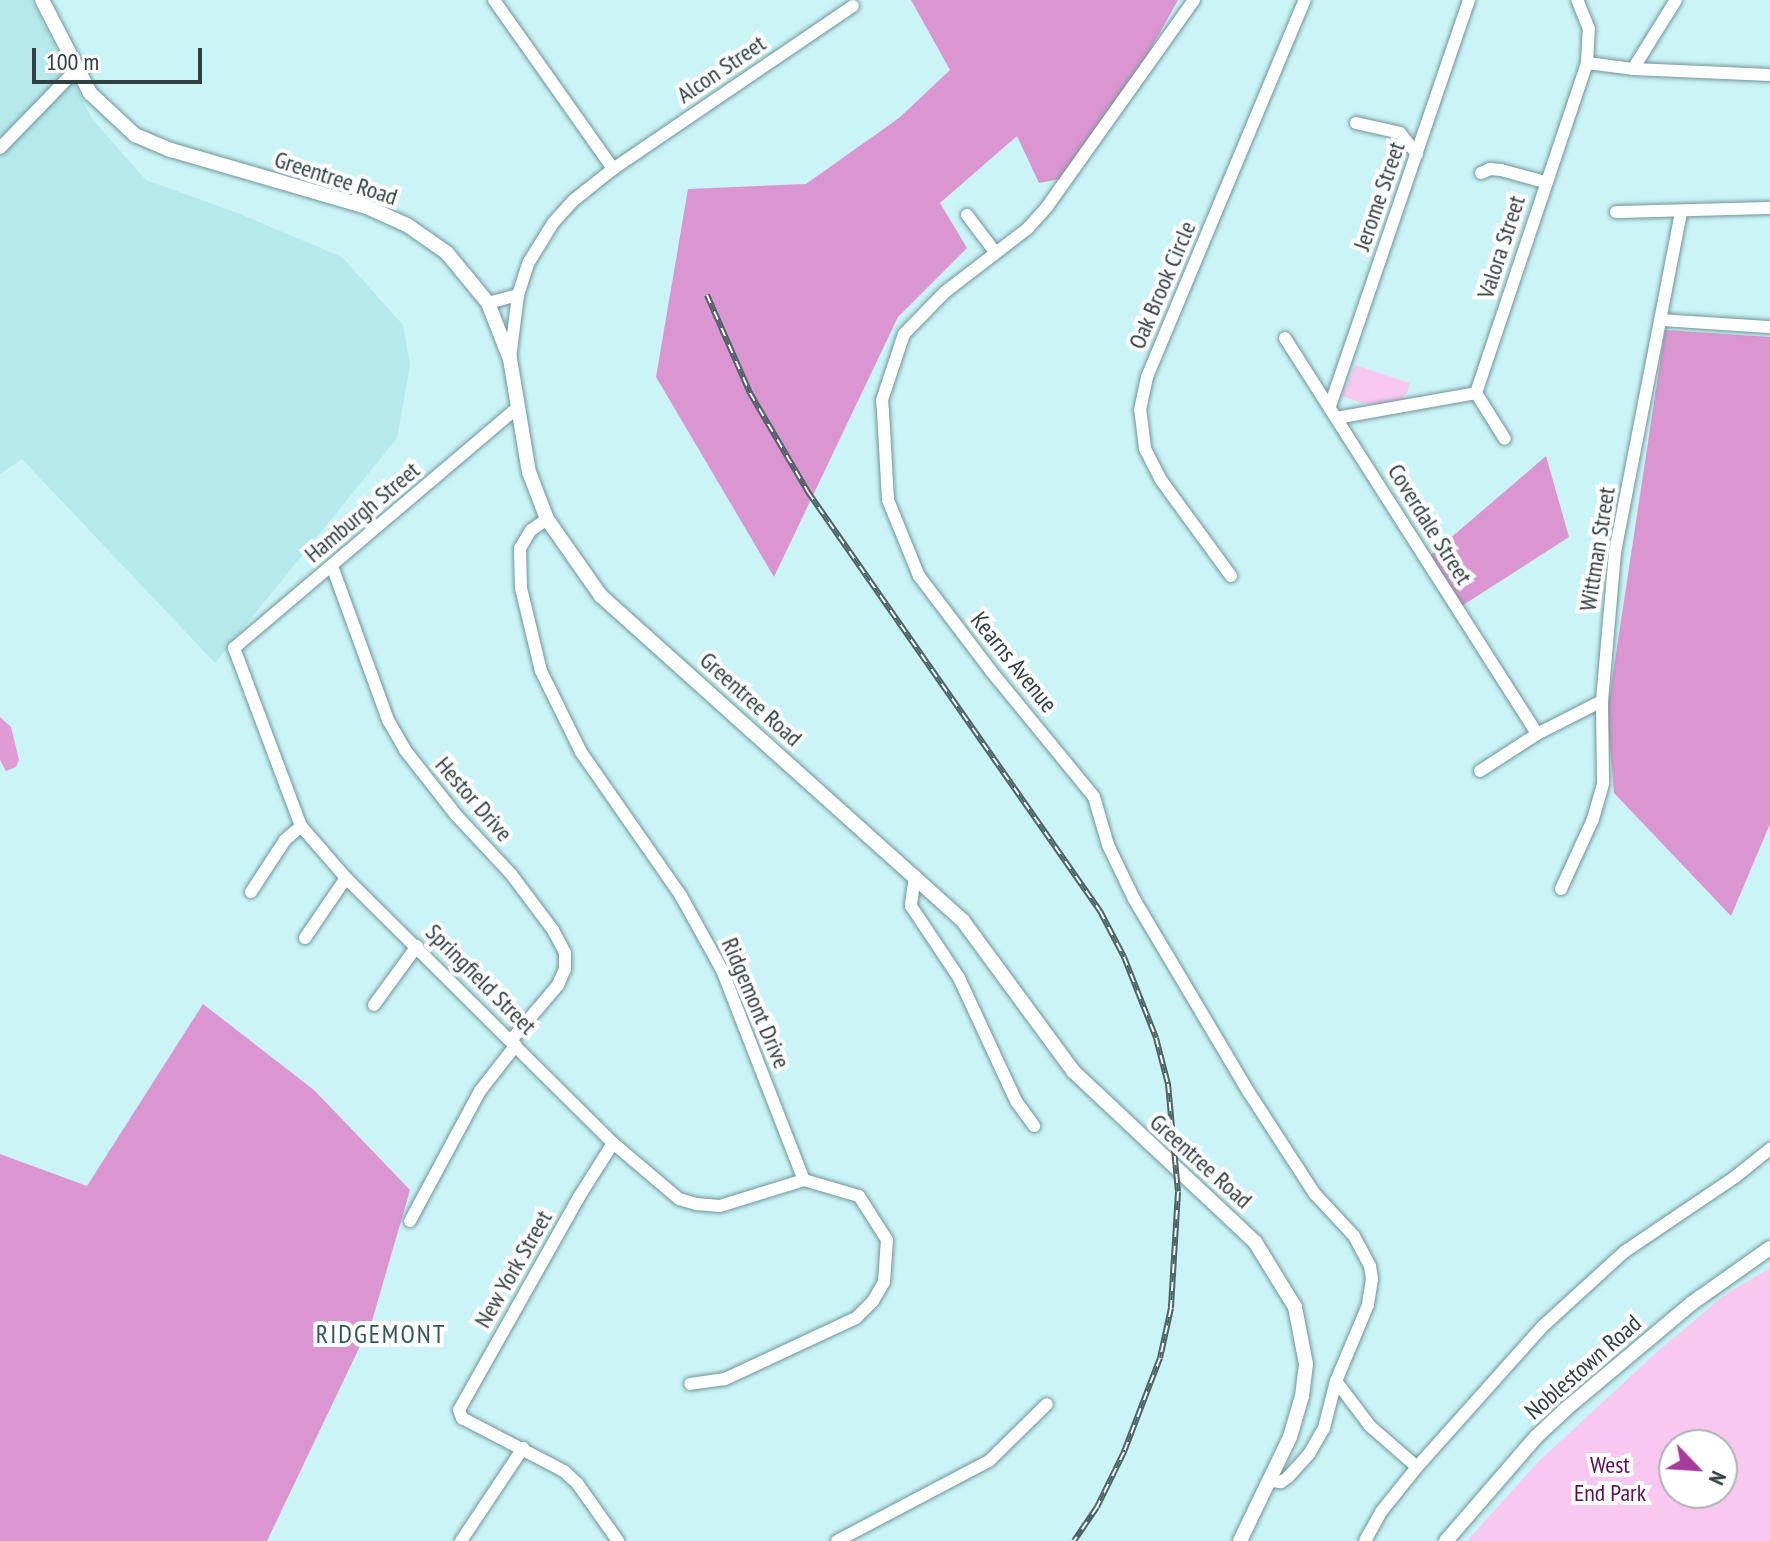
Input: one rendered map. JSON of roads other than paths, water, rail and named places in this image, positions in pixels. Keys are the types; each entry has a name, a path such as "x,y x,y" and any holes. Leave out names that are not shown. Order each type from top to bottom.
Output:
{"main road":[{"name":"Greentree Road","path":"42,0 75,71 111,117 135,135 171,150 367,207 407,225 447,253 488,303 510,359 529,472 547,519 601,596 963,921 1074,1072 1232,1217 1255,1242 1295,1307 1306,1364 1302,1396 1290,1437 1240,1541"},
{"name":"Noblestown Road","path":"1446,1541 1536,1437 1578,1398 1692,1303 1770,1248"}],"street":[{"path":"494,0 613,169"},
{"name":"Kearns Avenue","path":"1194,0 1047,207 1027,229 945,292 904,334 882,400 888,500 919,576 991,671 1094,797 1108,845 1134,899 1248,1091 1315,1194 1365,1253 1372,1279 1368,1305 1336,1381 1324,1428 1309,1454 1288,1477 1281,1482 1271,1481"},
{"name":"Oak Brook Circle","path":"1231,576 1161,480 1145,448 1140,410 1147,377 1305,0"},
{"name":"Jerome Street","path":"1333,412 1469,0"},
{"name":"Valora Street","path":"1476,393 1587,63 1589,29 1577,0"},
{"path":"1633,69 1676,0"},
{"name":"Alcon Street","path":"510,359 518,295 529,262 553,223 574,200 613,169 853,6"},
{"path":"1587,63 1633,69 1770,75"},
{"path":"0,148 75,71"},
{"path":"1356,123 1400,133 1417,154"},
{"path":"1481,173 1490,169 1501,170 1545,182"},
{"path":"1616,212 1770,208"},
{"name":"Wittman Street","path":"1561,889 1593,819 1603,783 1602,701 1615,552 1681,211"},
{"path":"967,215 995,252"},
{"path":"488,303 518,295"},
{"path":"1661,320 1770,327"},
{"name":"Coverdale Street","path":"1285,338 1537,734"},
{"path":"1333,412 1476,393 1505,439"},
{"name":"Hamburgh Street","path":"234,648 517,408"},
{"name":"Ridgemont Drive","path":"547,519 531,530 520,548 521,588 541,671 581,752 681,896 722,970 804,1180"},
{"name":"Hestor Drive","path":"332,566 388,720 405,750 456,815 511,874 553,930 565,953 565,969 558,985 480,1091 410,1221"},
{"name":"Springfield Street","path":"234,648 301,826 346,878 613,1143 679,1199 696,1204 732,1204 804,1180"},
{"path":"1480,771 1537,734 1602,701"},
{"path":"251,892 285,840 301,826"},
{"path":"915,876 911,906 959,978 1016,1101 1034,1126"},
{"path":"305,938 346,878"},
{"path":"374,1005 417,946"},
{"name":"New York Street","path":"523,1448 462,1418 460,1406 613,1143"},
{"path":"1365,1541 1381,1512 1417,1467 1543,1326 1624,1252 1735,1177 1770,1149"},
{"path":"690,1384 725,1379 856,1318 884,1282 887,1240 859,1196 804,1180"},
{"path":"1336,1381 1370,1426 1417,1467"},
{"path":"837,1541 989,1461 1047,1404"},
{"path":"461,1541 523,1448 577,1483 618,1541"}],"railway":[{"path":"707,295 750,393 808,492 1100,911 1124,957 1156,1038 1168,1084 1178,1192 1171,1308 1160,1358 1124,1452 1097,1507 1074,1541"}],"district":[{"name":"RIDGEMONT","path":"381,1334"}],"park label":[{"name":"West End Park","path":"1610,1479"}]}
